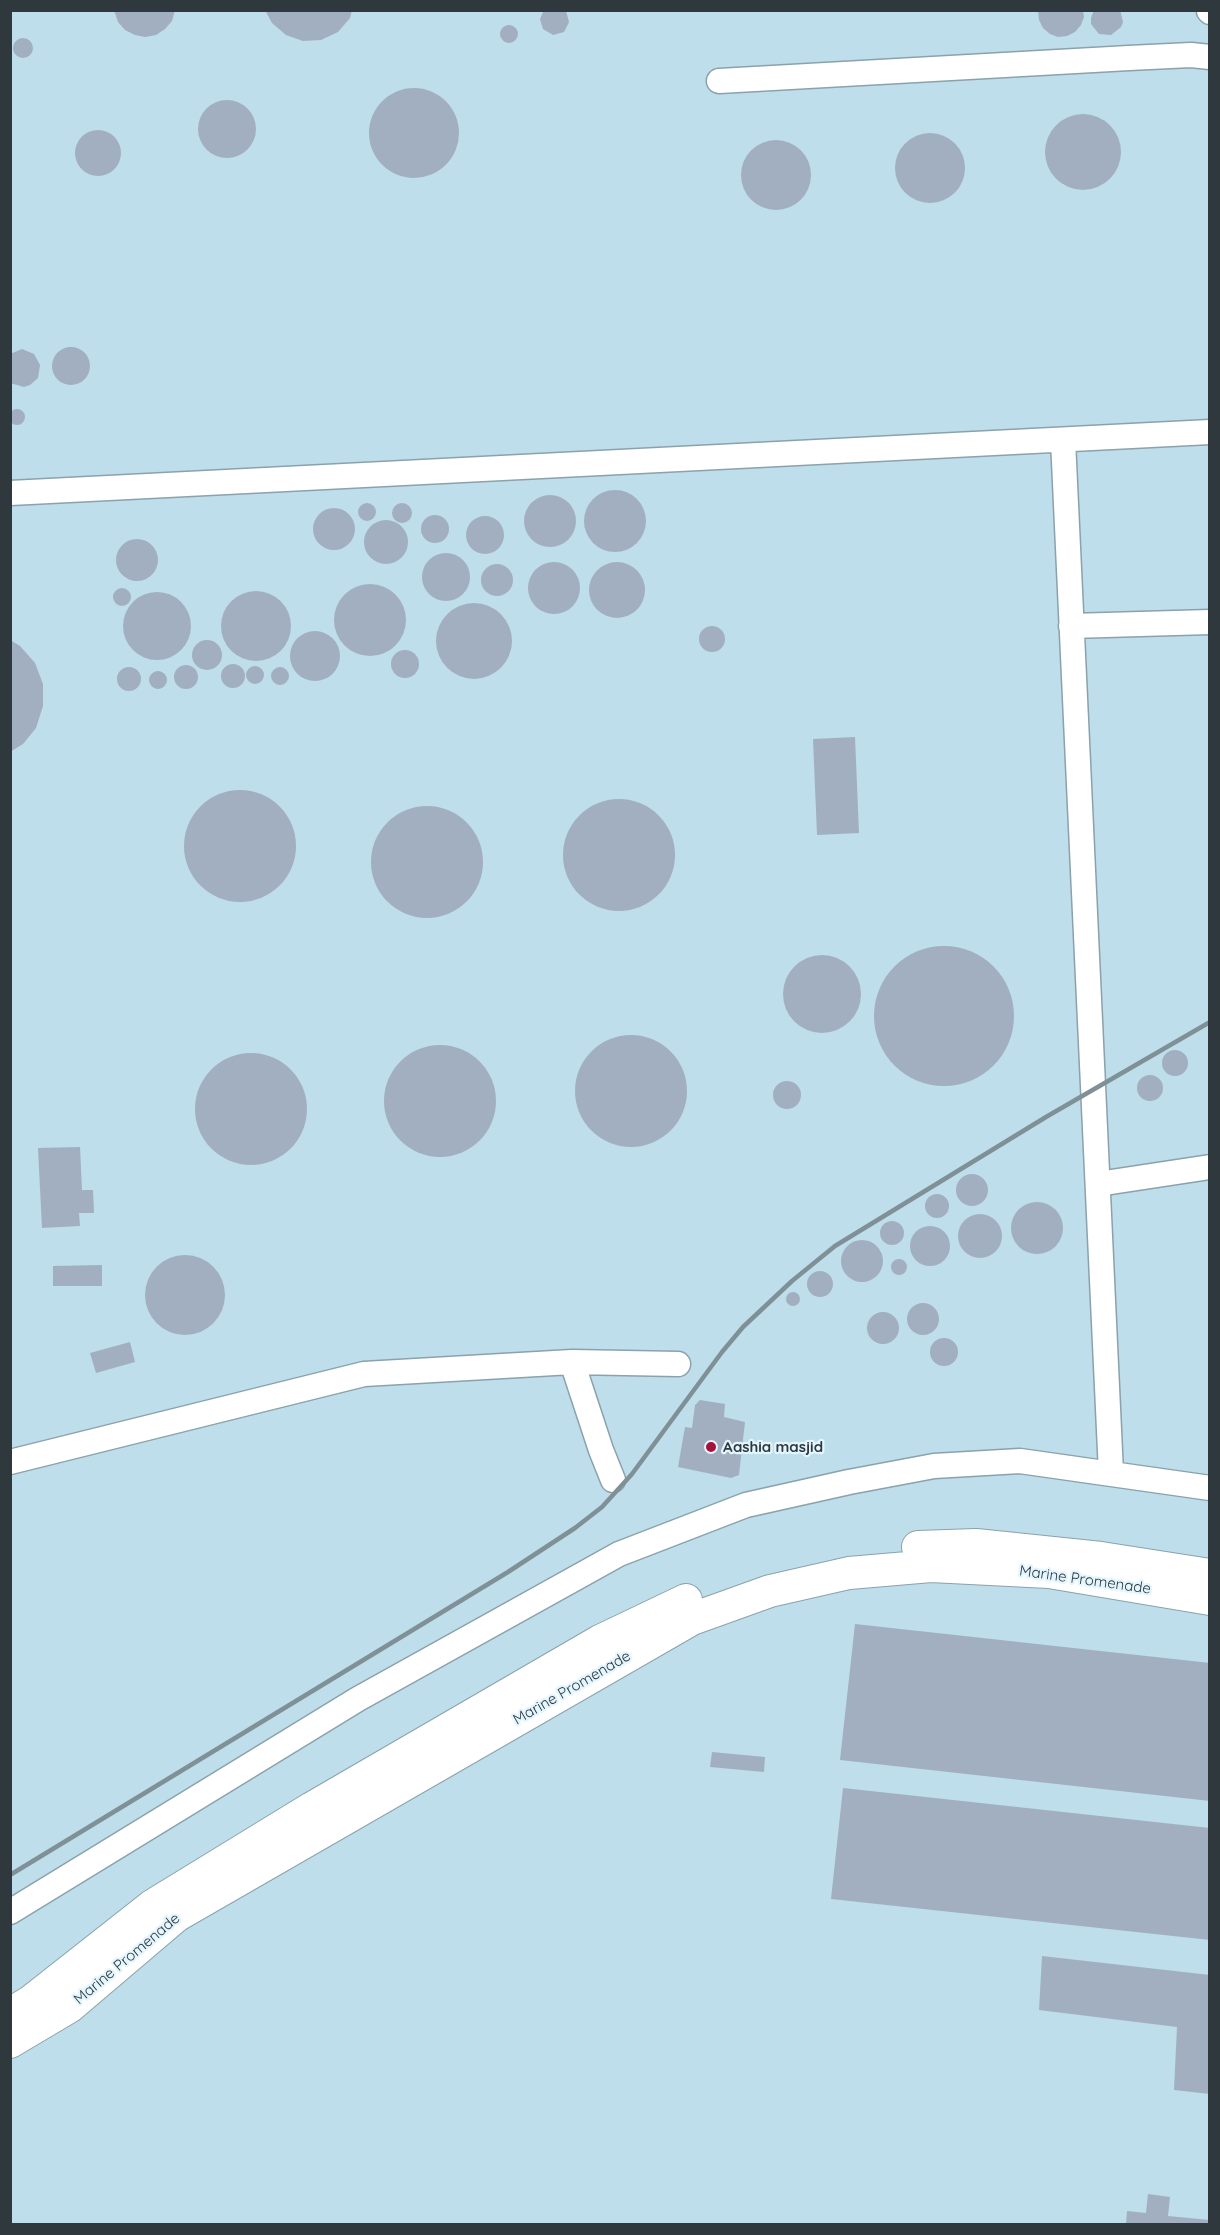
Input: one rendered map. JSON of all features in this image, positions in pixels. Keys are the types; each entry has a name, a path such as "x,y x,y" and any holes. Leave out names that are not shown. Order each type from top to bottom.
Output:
{"main road":[{"name":"Marine Promenade","path":"10,2014 30,2002 152,1906 312,1808 600,1641 700,1594 814,1559 907,1548 976,1545 1101,1558 1209,1575"},
{"name":"Marine Promenade","path":"10,2042 69,2007 176,1916 692,1618 770,1591 849,1574 931,1566 1048,1572 1209,1599"}],"street":[{"path":"719,81 1129,58 1191,55 1209,57"},
{"path":"10,493 1209,432"},
{"path":"1063,440 1112,1473"},
{"path":"1071,626 1209,622"},
{"path":"1098,1184 1209,1167"},
{"path":"572,1362 613,1479"},
{"path":"10,1462 364,1374 572,1362 678,1364"},
{"path":"10,1912 358,1699 619,1554 746,1505 934,1466 1020,1461 1209,1488"}],"shaded area":[{"path":"11,11 1209,11 1209,2224 11,2224"}],"building":[{"path":"114,10 175,10 172,21 165,29 156,35 145,37 125,30 118,22"},
{"path":"265,10 352,10 350,18 338,32 321,40 303,41 286,35 272,23"},
{"path":"544,10 566,11 569,22 564,32 553,35 543,29 540,19"},
{"path":"1038,10 1083,10 1084,17 1075,32 1058,37 1043,28"},
{"path":"1094,10 1120,10 1123,22 1121,27 1111,35 1099,34 1091,24"},
{"path":"509,25 515,28 518,34 515,40 509,43 503,40 500,34 503,28"},
{"path":"19,38 27,38 33,44 33,52 27,58 19,58 13,52 13,44"},
{"path":"414,88 431,91 446,101 456,116 459,133 456,150 446,165 431,175 414,178 397,175 382,165 372,150 369,133 372,116 382,101 397,91"},
{"path":"227,100 238,102 248,108 254,118 256,129 254,140 248,150 238,156 227,158 216,156 206,150 200,140 198,129 200,118 206,108 216,102"},
{"path":"1083,114 1097,117 1110,125 1118,138 1121,152 1118,166 1110,179 1097,187 1083,190 1069,187 1056,179 1048,166 1045,152 1048,138 1056,125 1069,117"},
{"path":"98,130 114,137 121,153 114,169 98,176 82,169 75,153 82,137"},
{"path":"923,133 937,133 950,139 959,148 965,161 963,181 955,193 937,203 923,203 910,197 901,188 895,175 895,161 901,148 910,139"},
{"path":"783,140 796,146 805,155 809,161 811,175 809,189 801,200 790,208 769,210 751,200 743,189 741,168 751,150 762,142"},
{"path":"71,347 84,353 90,366 84,379 71,385 58,379 52,366 58,353"},
{"path":"22,349 34,354 40,365 38,378 24,387 10,383 10,354"},
{"path":"14,409 20,409 25,417 23,423 14,425 9,420 9,414"},
{"path":"615,490 627,492 637,499 644,509 646,521 644,533 637,543 627,550 615,552 603,550 593,543 586,533 584,521 586,509 593,499 603,492"},
{"path":"545,495 555,495 565,499 572,506 576,521 572,536 565,543 555,547 545,547 535,543 528,536 524,526 524,516 528,506 535,499"},
{"path":"367,503 373,506 376,512 373,518 367,521 361,518 358,512 361,506"},
{"path":"402,503 409,506 412,513 409,520 402,523 395,520 392,513 395,506"},
{"path":"334,508 349,514 355,529 349,544 334,550 319,544 313,529 319,514"},
{"path":"435,515 445,519 449,529 445,539 435,543 425,539 421,529 425,519"},
{"path":"485,516 499,521 504,535 499,549 485,554 471,549 466,535 471,521"},
{"path":"386,520 395,521 402,526 407,533 407,551 402,558 395,563 386,564 377,563 370,558 365,551 364,542 365,533 370,526 377,521"},
{"path":"137,539 145,540 152,545 157,552 157,568 152,575 145,580 137,581 129,580 122,575 117,568 116,560 117,552 122,545 129,540"},
{"path":"446,553 463,560 470,577 463,594 446,601 429,594 422,577 429,560"},
{"path":"549,562 559,562 569,566 576,573 580,588 576,603 569,610 559,614 549,614 539,610 532,603 528,593 528,583 532,573 539,566"},
{"path":"611,562 623,562 633,566 641,574 645,590 641,606 633,614 623,618 611,618 601,614 593,606 589,596 589,584 593,574 601,566"},
{"path":"497,564 509,568 513,580 509,592 497,596 485,592 481,580 485,568"},
{"path":"370,584 384,587 396,594 403,606 406,620 403,634 396,646 384,653 370,656 356,653 344,646 337,634 334,620 337,606 344,594 356,587"},
{"path":"122,588 128,591 131,597 128,603 122,606 116,603 113,597 116,591"},
{"path":"256,591 275,597 285,607 291,626 285,645 275,655 256,661 237,655 227,645 221,626 227,607 237,597"},
{"path":"157,592 170,595 181,602 188,613 191,626 188,639 181,650 170,657 157,660 144,657 133,650 126,639 123,626 126,613 133,602 144,595"},
{"path":"474,603 488,606 501,614 509,627 512,641 509,655 501,668 488,676 474,679 460,676 447,668 439,655 436,641 439,627 447,614 460,606"},
{"path":"712,626 721,630 725,639 721,648 712,652 703,648 699,639 703,630"},
{"path":"315,631 333,638 340,656 333,674 315,681 297,674 290,656 297,638"},
{"path":"10,640 20,646 35,663 43,684 43,706 36,728 23,744 10,752"},
{"path":"207,640 218,644 222,655 218,666 207,670 196,666 192,655 196,644"},
{"path":"405,650 415,654 419,664 415,674 405,678 395,674 391,664 395,654"},
{"path":"233,664 241,668 245,676 241,684 233,688 225,684 221,676 225,668"},
{"path":"186,665 195,668 198,677 195,686 186,689 177,686 174,677 177,668"},
{"path":"255,666 261,669 264,675 261,681 255,684 249,681 246,675 249,669"},
{"path":"129,667 137,671 141,679 137,687 129,691 121,687 117,679 121,671"},
{"path":"280,667 286,670 289,676 286,682 280,685 274,682 271,676 274,670"},
{"path":"158,671 164,674 167,680 164,686 158,689 152,686 149,680 152,674"},
{"path":"855,737 859,833 817,835 813,739"},
{"path":"240,790 261,795 279,807 291,825 296,846 291,867 279,885 261,897 240,902 219,897 201,885 189,867 184,846 189,825 201,807 219,795"},
{"path":"619,799 640,804 658,816 670,834 675,855 670,876 658,894 640,906 619,911 598,906 580,894 568,876 563,855 568,834 580,816 598,804"},
{"path":"427,806 448,811 466,823 478,841 483,862 478,883 466,901 448,913 427,918 406,913 388,901 376,883 371,862 376,841 388,823 406,811"},
{"path":"944,946 971,952 983,958 993,967 1002,977 1008,989 1014,1016 1008,1043 1002,1055 993,1065 983,1074 971,1080 944,1086 917,1080 905,1074 895,1065 886,1055 880,1043 874,1016 880,989 886,977 895,967 905,958 917,952"},
{"path":"822,955 837,958 849,967 858,979 861,994 858,1009 849,1021 837,1030 822,1033 807,1030 795,1021 786,1009 783,994 786,979 795,967 807,958"},
{"path":"631,1035 652,1040 670,1052 682,1070 687,1091 682,1112 670,1130 652,1142 631,1147 610,1142 592,1130 580,1112 575,1091 580,1070 592,1052 610,1040"},
{"path":"440,1045 461,1050 479,1062 491,1080 496,1101 491,1122 479,1140 461,1152 440,1157 419,1152 401,1140 389,1122 384,1101 389,1080 401,1062 419,1050"},
{"path":"1175,1050 1184,1054 1188,1063 1184,1072 1175,1076 1166,1072 1162,1063 1166,1054"},
{"path":"251,1053 272,1058 290,1070 302,1088 307,1109 302,1130 290,1148 272,1160 251,1165 230,1160 212,1148 200,1130 195,1109 200,1088 212,1070 230,1058"},
{"path":"1150,1075 1159,1079 1163,1088 1159,1097 1150,1101 1141,1097 1137,1088 1141,1079"},
{"path":"787,1081 797,1085 801,1095 797,1105 787,1109 777,1105 773,1095 777,1085"},
{"path":"80,1147 82,1190 93,1190 94,1213 79,1213 80,1226 42,1228 38,1148"},
{"path":"972,1174 984,1178 988,1190 984,1202 972,1206 960,1202 956,1190 960,1178"},
{"path":"937,1194 946,1197 949,1206 946,1215 937,1218 928,1215 925,1206 928,1197"},
{"path":"1037,1202 1047,1204 1055,1210 1061,1218 1063,1228 1061,1238 1055,1246 1047,1252 1037,1254 1027,1252 1019,1246 1013,1238 1011,1228 1013,1218 1019,1210 1027,1204"},
{"path":"980,1214 989,1215 996,1220 1001,1227 1001,1245 996,1252 989,1257 980,1258 971,1257 964,1252 959,1245 958,1236 959,1227 964,1220 971,1215"},
{"path":"892,1221 900,1225 904,1233 900,1241 892,1245 884,1241 880,1233 884,1225"},
{"path":"930,1226 938,1227 944,1232 949,1238 949,1254 944,1260 938,1265 930,1266 922,1265 916,1260 911,1254 910,1246 911,1238 916,1232 922,1227"},
{"path":"862,1240 877,1246 883,1261 877,1276 862,1282 847,1276 841,1261 847,1246"},
{"path":"185,1255 200,1258 213,1267 222,1280 225,1295 222,1310 213,1323 200,1332 185,1335 170,1332 157,1323 148,1310 145,1295 148,1280 157,1267 170,1258"},
{"path":"899,1259 905,1261 907,1267 905,1273 899,1275 893,1273 891,1267 893,1261"},
{"path":"102,1265 102,1286 53,1286 53,1266"},
{"path":"820,1271 829,1275 833,1284 829,1293 820,1297 811,1293 807,1284 811,1275"},
{"path":"790,1292 796,1292 800,1299 796,1306 790,1306 786,1302 786,1296"},
{"path":"923,1303 934,1308 939,1319 934,1330 923,1335 912,1330 907,1319 912,1308"},
{"path":"883,1312 894,1317 899,1328 894,1339 883,1344 872,1339 867,1328 872,1317"},
{"path":"944,1338 954,1342 958,1352 954,1362 944,1366 934,1362 930,1352 934,1342"},
{"path":"130,1342 135,1362 96,1373 90,1353"},
{"name":"Aashia masjid","path":"700,1400 725,1404 724,1417 745,1422 739,1475 731,1478 678,1467 685,1427 692,1428 695,1405"},
{"path":"855,1624 1210,1663 1210,1801 840,1760"},
{"path":"712,1752 765,1757 764,1772 710,1767"},
{"path":"843,1788 1210,1828 1210,1940 831,1899"},
{"path":"1042,1956 1210,1975 1210,2094 1174,2090 1177,2027 1039,2010"},
{"path":"1148,2194 1170,2197 1168,2216 1210,2220 1210,2224 1126,2224 1127,2211 1146,2213"}],"railway":[{"path":"10,1875 508,1572 575,1528 602,1507 632,1474 743,1327 792,1281 835,1246 1046,1117 1210,1022"}],"place":[{"name":"Aashia masjid","path":"711,1447"}]}
